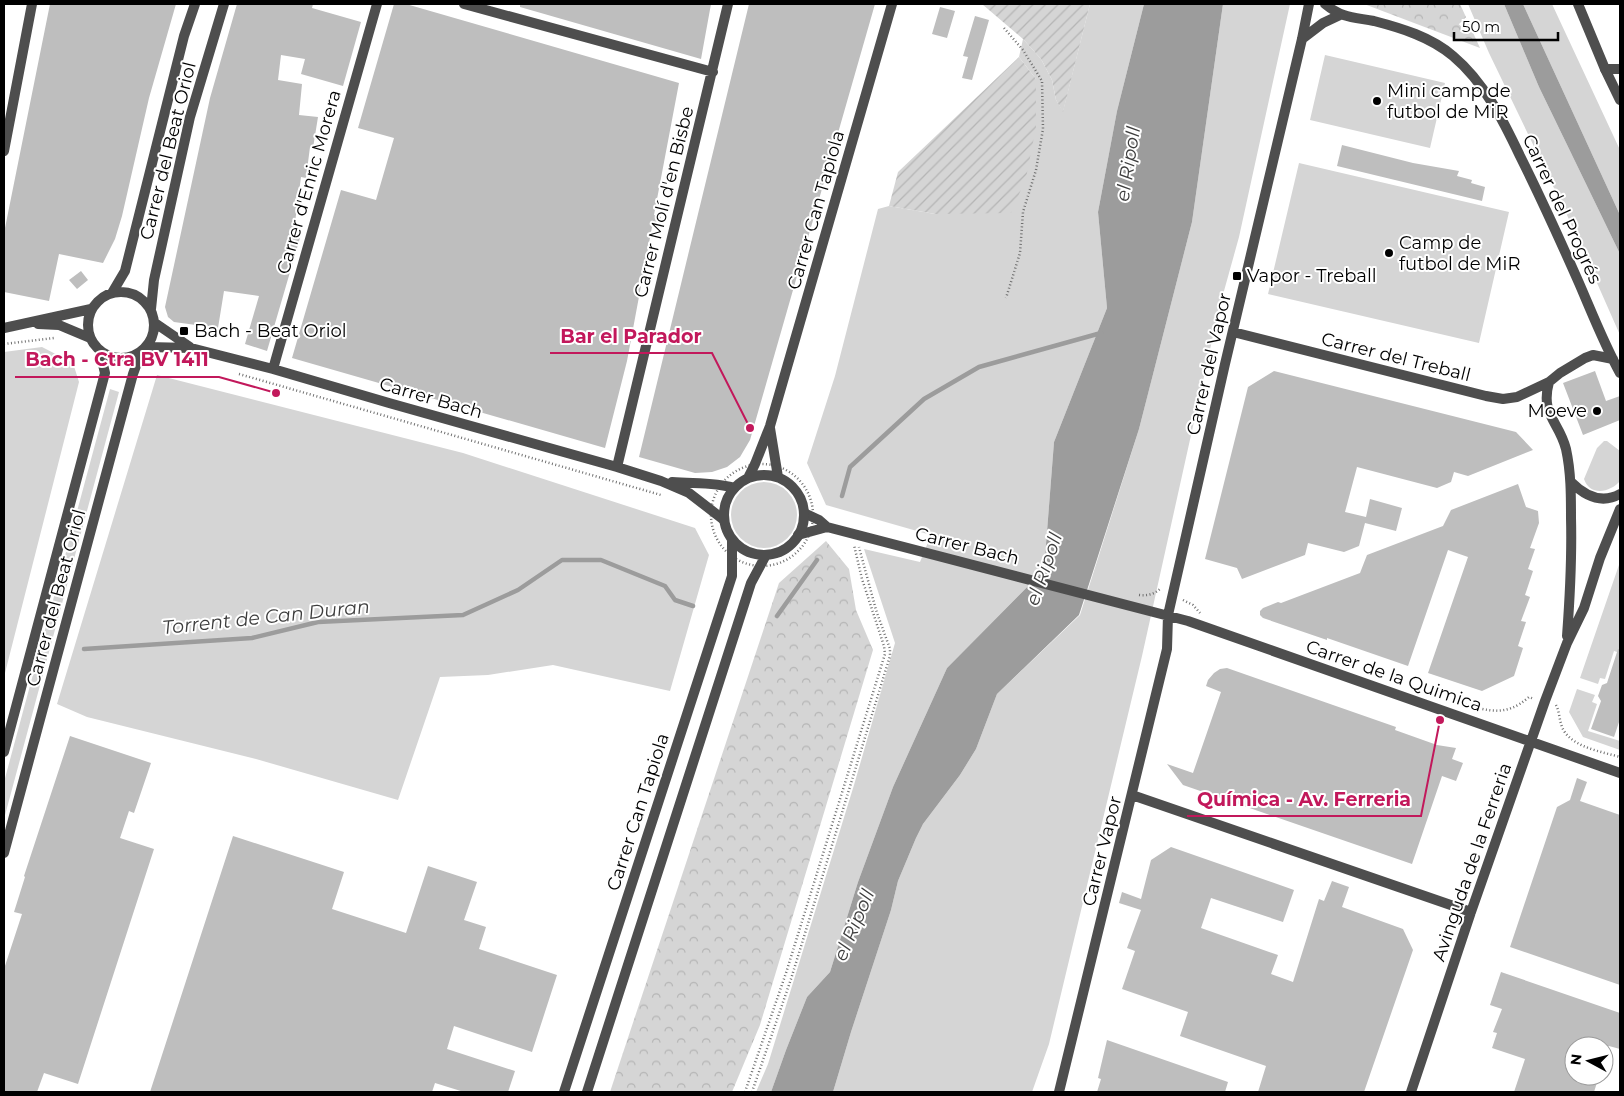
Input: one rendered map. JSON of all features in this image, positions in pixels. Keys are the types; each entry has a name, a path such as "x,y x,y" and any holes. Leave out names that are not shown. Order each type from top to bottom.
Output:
{"street":[{"path":"4,151 32,4"},
{"name":"Carrer del Beat Oriol","path":"91,309 98,300 112,293 125,271 184,36 195,4"},
{"name":"Carrer del Beat Oriol","path":"4,852 131,382 144,350 152,338 155,323 150,308 154,280 190,117 224,4"},
{"name":"Carrer d'Enric Morera","path":"273,368 377,4"},
{"path":"464,4 712,72"},
{"name":"Carrer Molí d'en Bisbe","path":"617,466 728,4"},
{"name":"Carrer Can Tapiola","path":"748,478 770,426 892,4"},
{"name":"Carrer del Vapor","path":"1168,615 1309,4"},
{"name":"Carrer del Progrés","path":"1325,4 1340,15 1374,22 1417,35 1451,54 1478,81 1512,139 1544,203 1613,359"},
{"path":"1578,4 1620,100"},
{"path":"1302,39 1323,23 1340,15"},
{"path":"1605,69 1620,69"},
{"path":"112,293 122,291 134,294 141,298 150,308"},
{"path":"4,328 91,309 88,331 90,338"},
{"path":"27,323 59,325 90,338"},
{"name":"Carrer Bach","path":"155,323 191,348"},
{"name":"Carrer del Treball","path":"1233,332 1503,399 1517,397 1549,382"},
{"name":"Carrer del Beat Oriol","path":"4,752 105,373 100,352 90,338"},
{"name":"Carrer Bach","path":"144,350 191,348 273,368 389,404 617,466 689,493 709,513 724,520"},
{"path":"100,352 113,358 126,359 144,350"},
{"path":"1549,382 1560,373 1593,355 1613,359 1620,372"},
{"name":"Avinguda de la Ferreria","path":"1549,382 1546,392 1546,406 1565,448 1571,482 1572,567 1567,643"},
{"name":"Carrer Can Tapiola","path":"770,426 778,477"},
{"path":"763,475 778,477 794,488 800,496 808,515 798,535 784,549 766,555 753,554 732,540 724,520 724,509 734,488 748,478 763,475"},
{"name":"Carrer Bach","path":"661,481 721,484 734,488"},
{"path":"1571,482 1580,491 1597,498 1611,498 1620,494"},
{"name":"Avinguda de la Ferreria","path":"1410,1092 1545,701 1567,643 1584,608 1600,558 1620,509"},
{"name":"Carrer Bach","path":"808,515 820,520 827,527 857,539 918,550 1156,612"},
{"path":"798,535 827,527"},
{"name":"Carrer Can Tapiola","path":"564,1092 732,576 732,540"},
{"path":"587,1092 751,583 766,555"},
{"name":"Carrer de la Quimica","path":"1156,612 1620,772"},
{"name":"Carrer Vapor","path":"1058,1092 1167,649 1168,615"},
{"path":"1132,795 1471,912"}],"path":[{"path":"1004,28 1023,50 1042,81 1043,128 1036,170 1023,212 1020,253 1006,298"},
{"path":"4,344 54,338"},
{"path":"232,372 669,498"},
{"path":"755,464 775,466 787,470 805,488 811,500 808,515 810,532 803,545 786,560 760,566 741,562 723,548 717,538 709,513 721,484 734,473 755,464"},
{"path":"745,1092 786,973 885,654 854,548 857,539"},
{"path":"752,1092 791,979 890,656 890,649 876,610 857,539"},
{"path":"1146,596 1158,591"},
{"path":"1180,598 1193,605 1206,617"},
{"path":"1454,701 1492,712 1510,709 1528,698 1545,701 1558,706 1559,718 1564,731 1571,738 1583,745 1620,757"}],"green space":[{"path":"982,4 1090,4 1063,112 1056,100 1052,80 1041,59 1023,39"},
{"path":"1090,4 1144,4 1117,111 1098,212 1107,308 1054,442 1044,570 947,668 893,787 858,882 830,972 807,997 771,1092 756,1092 768,1064 854,785 895,643 864,549 920,562 931,535 826,505 807,463 835,376 878,209 889,206 935,214 1036,79 1019,57 1023,39 1041,59 1052,80 1056,100 1063,111"},
{"path":"1223,4 1290,4 1239,237 1219,309 1142,656 1049,1044 1032,1092 833,1092 891,910 898,881 923,824 960,775 976,749 997,694 1080,615 1139,429 1192,222"},
{"path":"1364,4 1460,4 1480,48"},
{"path":"1468,4 1504,4 1539,87 1620,254 1620,335 1567,215 1489,53"},
{"path":"1523,4 1552,4 1620,150 1620,215"},
{"name":"Mini camp de futbol de MiR","path":"1325,55 1445,83 1430,148 1310,120"},
{"path":"1019,57 1036,79 1036,127 1026,178 1011,213 935,214 889,206 898,172"},
{"name":"Camp de futbol de MiR","path":"1299,163 1509,212 1479,343 1268,294"},
{"path":"42,347 73,363 79,382 4,677 4,352"},
{"path":"157,375 463,453 695,528 709,555 670,691 553,665 488,675 440,677 398,800 256,759 87,717 57,704"},
{"path":"110,389 119,392 4,819 4,782"},
{"path":"1604,441 1607,441 1620,451 1620,481 1611,488 1601,491 1591,488 1584,479 1597,448"},
{"path":"764,482 776,485 787,492 794,503 797,515 794,527 787,538 776,545 764,548 752,545 741,538 734,527 731,515 734,503 741,492 752,485"},
{"path":"826,541 849,569 856,610 873,650 760,1025 732,1092 610,1092 779,583"},
{"path":"1620,562 1620,653 1614,651 1605,679 1600,678 1598,684 1580,678"},
{"path":"1577,689 1595,695 1592,702 1597,704 1588,731 1620,741 1620,750 1583,737 1569,712"}],"water":[{"name":"el Ripoll","path":"1144,4 1223,4 1192,222 1139,429 1079,615 997,694 976,749 960,775 923,824 898,881 891,910 833,1092 771,1092 807,997 830,972 858,882 893,787 947,668 1044,570 1054,442 1107,308 1098,212 1117,111"},
{"path":"1504,4 1523,4 1620,215 1620,254 1539,87"}],"building":[{"path":"50,4 176,4 149,98 115,239 103,263 59,254 49,301 4,292 4,233"},
{"path":"237,4 313,4 312,8 361,22 343,86 301,74 305,59 281,55 278,80 302,84 299,115 318,117 313,148 310,147 306,178 301,177 294,230 302,231 267,351 245,344 259,296 224,291 218,328 174,322 168,317 165,307 210,98"},
{"path":"394,4 406,4 679,83 654,215 661,217 658,228 652,227 627,361 605,448 292,358 341,190 376,200 394,138 358,128"},
{"path":"520,4 711,4 701,59 520,7"},
{"path":"749,4 875,4 750,440 740,457 727,467 712,472 695,473 639,457"},
{"path":"940,7 955,11 947,38 932,34"},
{"path":"975,16 989,20 972,80 962,78 968,57 963,56"},
{"path":"1342,145 1413,163 1459,171 1457,176 1472,180 1471,183 1485,187 1482,201 1337,166"},
{"path":"81,271 88,280 77,289 69,280"},
{"path":"1274,371 1516,432 1533,450 1468,476 1454,472 1451,482 1437,488 1357,467 1345,512 1366,517 1370,499 1402,508 1396,531 1365,523 1359,546 1344,552 1308,543 1305,555 1242,579 1237,568 1205,559 1248,387"},
{"name":"Moeve","path":"1595,371 1606,401 1620,396 1620,420 1583,435 1563,383"},
{"path":"1518,484 1526,507 1538,511 1539,523 1530,548 1535,549 1528,569 1533,571 1525,595 1530,597 1521,621 1526,622 1518,646 1523,648 1514,676 1482,691 1428,673 1468,557 1448,550 1408,666 1263,618 1260,615 1260,611 1263,608 1360,573 1367,555 1443,526 1451,510"},
{"path":"1618,649 1620,650 1620,719 1614,737 1591,729 1601,701 1598,696 1602,685 1607,683"},
{"path":"1227,668 1396,727 1395,730 1437,745 1456,748 1452,759 1463,763 1456,781 1442,776 1412,864 1183,785 1167,764 1193,773 1221,692 1206,686 1214,673 1220,669"},
{"path":"70,736 151,763 134,813 129,811 120,838 154,849 78,1084 44,1073 37,1092 4,1092 4,969 22,914 14,912"},
{"path":"1577,778 1587,782 1580,801 1620,815 1620,985 1510,947 1557,807 1570,800"},
{"path":"233,836 344,872 332,909 406,933 428,866 477,882 464,920 486,927 479,949 557,975 532,1052 454,1026 447,1049 515,1071 508,1092 464,1092 435,1083 432,1092 150,1092"},
{"path":"1171,847 1294,890 1283,922 1211,898 1201,928 1278,955 1271,974 1293,982 1319,899 1324,901 1332,881 1349,887 1342,907 1403,929 1413,950 1364,1092 1258,1092 1266,1066 1180,1036 1188,1012 1122,989 1135,951 1127,948 1141,910 1119,903 1122,892 1141,899 1151,860"},
{"path":"1501,972 1620,1013 1620,1049 1614,1047 1614,1036 1564,1036 1564,1086 1596,1086 1594,1092 1514,1092 1525,1059 1492,1048 1497,1033 1493,1032 1502,1009 1490,1005"},
{"path":"1107,1040 1228,1082 1225,1092 1097,1092 1101,1079 1098,1078"}],"waterway":[{"name":"Torrent de Can Duran","path":"842,496 850,467 924,399 979,367 1101,333"},
{"name":"Torrent de Can Duran","path":"84,649 252,638 318,622 463,615 518,590 562,560 601,560 665,586 675,600 693,606"},
{"name":"Torrent de Can Duran","path":"777,616 817,560"}],"place":[{"name":"Mini camp de futbol de MiR","path":"1377,101"},
{"name":"Camp de futbol de MiR","path":"1389,253"},
{"name":"Vapor - Treball","path":"1237,276"},
{"name":"Bach - Beat Oriol","path":"184,331"},
{"name":"Bach - Ctra BV 1411","path":"276,393"},
{"name":"Moeve","path":"1597,411"},
{"name":"Bar el Parador","path":"750,428"},
{"name":"Química - Av. Ferreria","path":"1440,720"}]}
